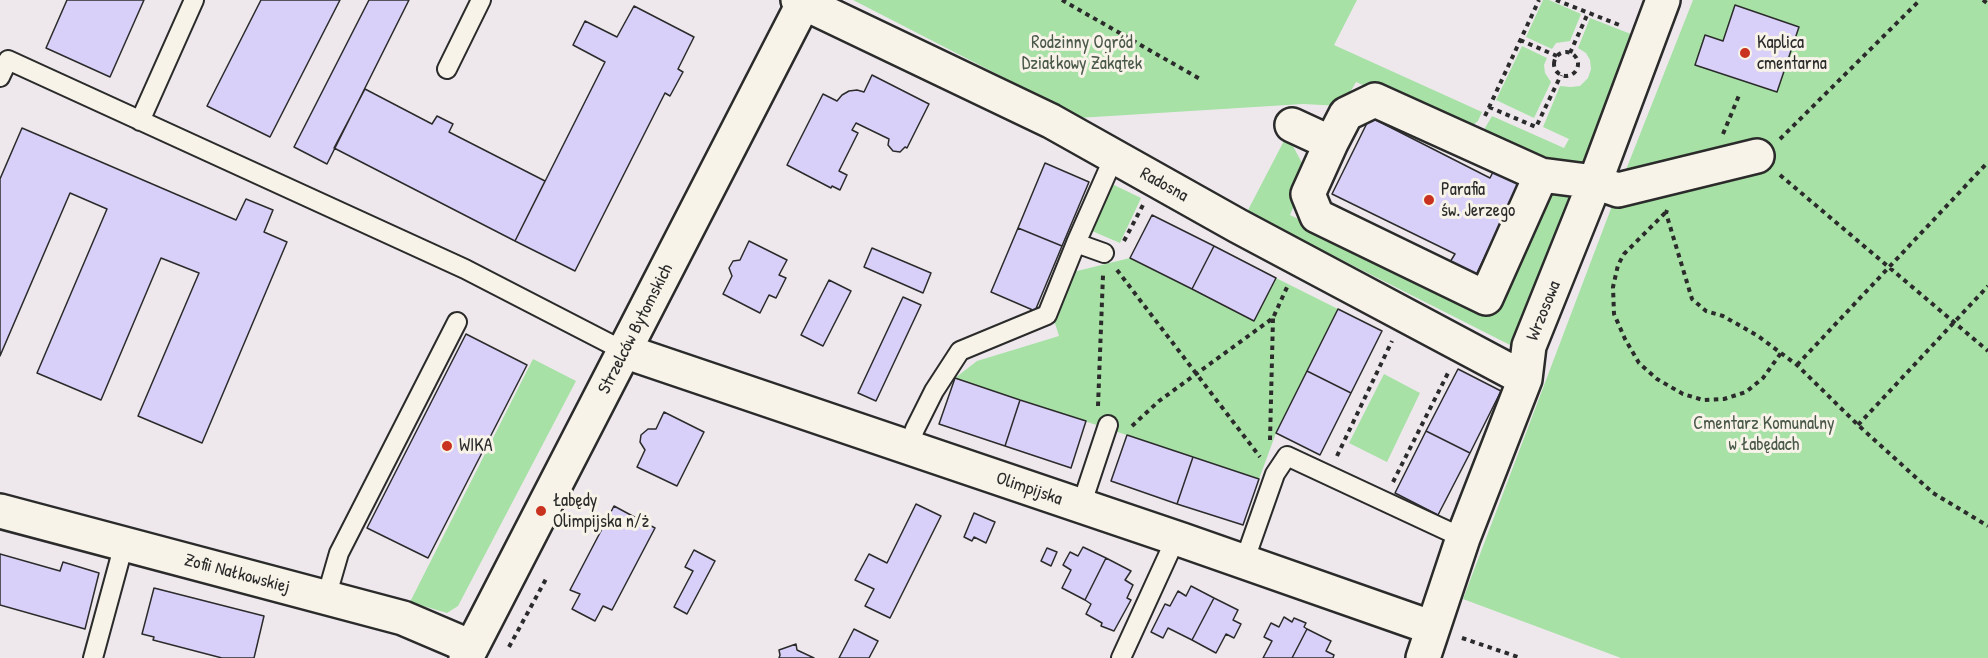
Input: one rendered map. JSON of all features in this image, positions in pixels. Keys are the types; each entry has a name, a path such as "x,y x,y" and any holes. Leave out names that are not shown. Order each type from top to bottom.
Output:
{"street":[{"name":"Wrzosowa","path":"1423,658 1463,538 1526,379 1529,346 1607,186 1650,37 1664,0"},
{"name":"Radosna","path":"802,1 1051,122 1238,226 1526,379"},
{"name":"Strzelców Bytomskich","path":"469,652 802,1"},
{"path":"1541,176 1486,298 1317,216 1308,194 1346,114 1375,100 1541,176 1607,186 1685,174 1757,156"},
{"path":"1292,125 1331,143"},
{"name":"Olimpijska","path":"624,351 1433,627"},
{"name":"Zofii Nałkowskiej","path":"0,511 403,618 469,652"}],"lane":[{"path":"140,121 194,0"},
{"path":"447,69 481,0"},
{"path":"0,77 8,60 465,269 624,351"},
{"path":"908,448 934,391 960,351 1047,315 1114,157"},
{"path":"1076,243 1104,253"},
{"path":"326,598 339,553 457,322"},
{"path":"1081,506 1108,425"},
{"path":"1244,562 1275,474 1287,456 1463,538"},
{"path":"1121,658 1176,538"},
{"path":"93,658 124,544"}],"path":[{"path":"1062,0 1200,79"},
{"path":"1472,144 1539,0"},
{"path":"1556,0 1650,37"},
{"path":"1920,0 1781,138 1757,156 1988,351"},
{"path":"1983,0 1988,4"},
{"path":"1570,53 1588,13"},
{"path":"1520,40 1557,56"},
{"path":"1564,52 1570,53 1575,57 1577,68 1570,75 1561,75 1556,71 1554,63 1557,56 1564,52"},
{"path":"1489,106 1536,128 1561,75"},
{"path":"1797,365 1988,162"},
{"path":"1685,174 1666,213 1624,254 1618,265 1613,287 1614,314 1625,339 1640,363 1657,379 1683,394 1703,400 1724,399 1746,392 1763,378 1781,353"},
{"path":"1607,186 1666,213 1692,299 1706,311 1723,316 1758,336 1797,365 1858,425 1933,493 1988,526"},
{"path":"1104,253 1122,246 1145,200"},
{"path":"1104,253 1262,460 1266,453"},
{"path":"1104,253 1097,418 1108,425 1130,427 1159,401 1273,318"},
{"path":"1269,447 1273,318 1291,278"},
{"path":"1858,425 1988,286"},
{"path":"1328,475 1395,335"},
{"path":"1383,502 1452,365"},
{"path":"508,649 546,579"},
{"path":"1433,627 1521,658"}],"green space":[{"name":"Rodzinny Ogród Działkowy Zakątek","path":"853,0 1357,0 1334,45 1482,112 1478,121 1466,131 1356,82 1342,106 1303,104 1062,119 1065,109"},
{"path":"1543,0 1549,0 1581,14 1570,41 1556,43 1552,49 1526,37"},
{"name":"Cmentarz Komunalny w Łabędach","path":"1693,0 1988,0 1988,658 1621,658 1463,599 1618,190"},
{"path":"1590,18 1636,36 1583,173 1483,141 1485,128 1492,116 1564,148 1569,139 1543,127 1560,86 1580,86 1588,78 1591,69 1590,60 1586,53 1578,48"},
{"path":"1522,46 1547,58 1544,65 1545,73 1551,82 1534,118 1496,100"},
{"path":"1287,135 1308,174 1290,215 1494,313 1550,192 1575,194 1516,348 1247,212"},
{"path":"1110,183 1141,198 1120,243 1092,231"},
{"path":"1130,258 1253,320 1276,278 1338,309 1276,433 1259,479 955,378 977,361 1059,336 1053,317 1073,272"},
{"path":"533,359 576,381 458,606 447,613 410,602"},
{"path":"1384,374 1420,393 1387,462 1349,443"}],"building":[{"path":"67,0 144,0 110,77 46,48"},
{"path":"261,0 340,0 270,137 207,106"},
{"path":"369,0 409,0 327,164 294,147"},
{"name":"Kaplica cmentarna","path":"1735,5 1799,27 1777,92 1695,65 1705,35 1723,41"},
{"path":"634,6 694,37 678,69 683,72 670,96 665,93 575,271 515,241 605,62 573,45 585,21 617,37"},
{"path":"872,75 929,104 907,148 905,147 900,152 893,151 888,145 889,139 856,123 852,130 858,133 839,171 847,175 840,190 832,186 831,188 787,165 823,94 837,101 849,91 864,92"},
{"path":"365,89 432,124 437,116 453,124 449,132 545,181 515,241 334,148"},
{"name":"Parafia św. Jerzego","path":"1370,117 1490,178 1494,170 1522,183 1493,253 1488,250 1476,275 1450,262 1455,254 1332,194"},
{"path":"22,128 236,220 246,199 273,210 264,232 287,242 202,443 138,416 199,273 161,258 101,400 37,373 107,209 70,193 0,356 0,179"},
{"path":"1045,163 1089,182 1062,246 1018,228"},
{"path":"1152,215 1214,246 1192,289 1130,258"},
{"path":"1018,228 1062,246 1035,311 991,292"},
{"path":"749,241 787,260 779,275 786,278 776,298 769,295 760,313 723,294 732,276 729,268 733,261 740,260"},
{"path":"1214,246 1276,278 1254,321 1192,289"},
{"path":"872,248 931,273 923,293 864,267"},
{"path":"829,280 851,291 823,346 801,335"},
{"path":"903,297 921,305 876,401 858,393"},
{"path":"1338,309 1382,331 1351,393 1307,371"},
{"name":"WIKA","path":"466,334 527,365 428,558 367,528"},
{"path":"1458,369 1501,391 1470,453 1426,431"},
{"path":"1307,371 1351,393 1320,455 1276,433"},
{"path":"955,378 1020,400 1005,446 939,424"},
{"path":"1020,400 1086,421 1071,468 1005,446"},
{"path":"664,412 704,432 677,486 637,467 645,450 640,442 641,435 648,429 656,429"},
{"path":"1426,431 1470,453 1438,515 1395,493"},
{"path":"1127,435 1193,457 1177,504 1111,481"},
{"path":"1193,457 1259,479 1243,525 1177,504"},
{"path":"916,504 941,516 890,618 865,606 874,589 855,580 869,554 887,563"},
{"path":"614,506 655,528 612,610 603,606 595,621 572,609 580,594 570,590"},
{"path":"974,513 995,522 986,543 974,537 972,541 964,537"},
{"path":"1083,547 1106,558 1085,600 1062,588 1071,570 1063,565 1070,552 1078,556"},
{"path":"1047,548 1057,552 1051,566 1041,561"},
{"path":"694,550 715,561 687,614 674,607 693,571 685,567"},
{"path":"0,554 60,571 63,562 99,573 85,629 0,605"},
{"path":"1106,558 1131,571 1125,580 1133,585 1127,598 1131,600 1114,631 1101,626 1102,623 1086,614 1091,604 1085,600"},
{"path":"1191,586 1214,598 1192,640 1168,628 1163,638 1151,632 1165,604 1170,606 1178,591 1186,596"},
{"path":"154,588 264,616 254,658 222,658 153,640 154,637 142,634"},
{"path":"1214,598 1238,610 1233,620 1241,624 1234,638 1226,634 1216,653 1192,640"},
{"path":"1284,617 1292,622 1294,618 1306,623 1304,627 1307,629 1292,658 1263,658 1272,641 1264,637 1271,623 1279,627"},
{"path":"854,629 878,641 869,658 839,658"},
{"path":"1307,629 1331,641 1326,651 1334,655 1333,658 1292,658"},
{"path":"796,644 797,650 814,658 779,658 779,650"}],"place":[{"name":"Kaplica cmentarna","path":"1745,53"},
{"name":"Parafia św. Jerzego","path":"1429,200"},
{"name":"WIKA","path":"447,446"},
{"name":"Łabędy Olimpijska n/ż","path":"541,511"}]}
